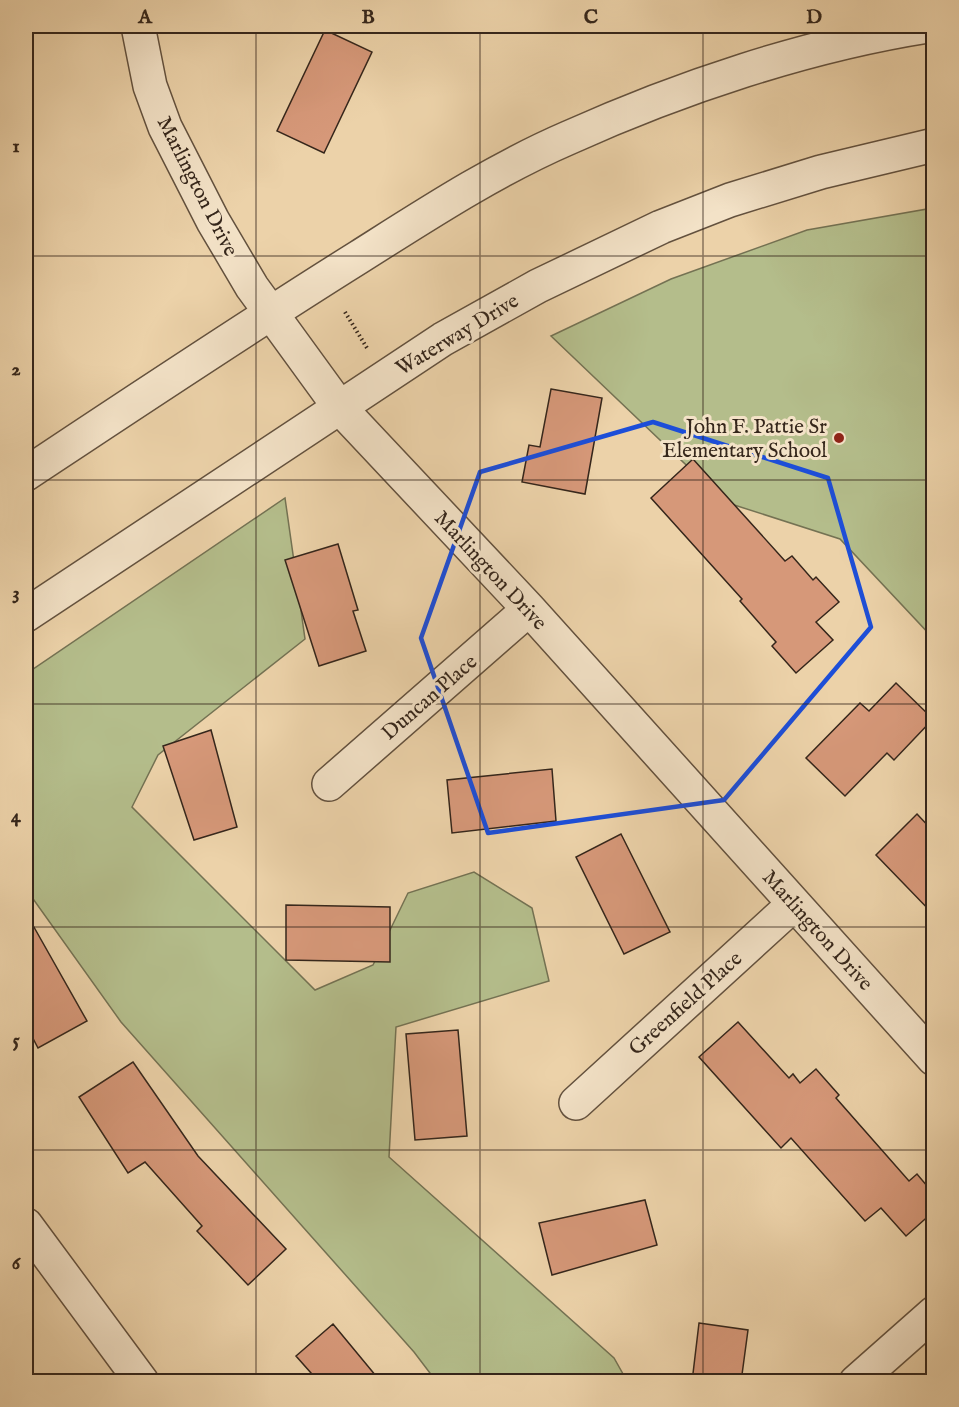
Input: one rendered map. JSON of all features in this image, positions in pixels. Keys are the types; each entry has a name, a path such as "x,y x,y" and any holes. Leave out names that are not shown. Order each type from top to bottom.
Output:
{"street":[{"name":"Marlington Drive","path":"138,26 150,86 165,127 213,221 270,312 340,408 529,609 933,1059"},
{"path":"26,474 270,312 467,189 566,138 669,96 774,61 928,26"},
{"name":"Waterway Drive","path":"26,615 443,339 538,286 661,227 730,200 821,172 933,145"},
{"name":"Duncan Place","path":"329,784 529,609"},
{"name":"Greenfield Place","path":"576,1103 794,904"},
{"path":"31,1246 142,1382"},
{"path":"856,1382 933,1313"}],"path":[{"path":"345,312 368,349"}],"highlighted area":[{"path":"653,422 828,478 871,627 724,800 488,833 421,638 480,472"}],"green space":[{"name":"John F. Pattie Sr Elementary School","path":"933,208 933,638 840,539 725,502 551,336 671,279 807,230"},
{"path":"285,498 305,639 158,755 132,807 315,990 373,965 408,893 474,872 532,908 549,981 396,1027 389,1157 614,1358 627,1381 436,1381 414,1352 121,1022 26,889 26,674"}],"building":[{"path":"325,30 372,52 324,153 277,131"},
{"path":"551,389 602,398 585,494 522,482 529,445 540,447"},
{"path":"693,459 785,561 792,556 813,580 816,577 839,602 816,622 833,640 796,673 772,646 776,642 740,601 742,599 651,498"},
{"path":"338,544 358,610 353,611 366,651 319,666 285,560"},
{"path":"896,683 933,719 894,760 887,753 845,796 806,758 860,703 869,711"},
{"path":"211,730 237,827 194,840 163,746"},
{"path":"552,769 556,821 452,833 447,780"},
{"path":"917,814 933,831 933,914 876,855"},
{"path":"621,834 670,932 624,954 576,857"},
{"path":"286,905 390,907 390,962 286,960"},
{"path":"26,913 87,1021 38,1048 26,1025"},
{"path":"738,1022 789,1078 793,1074 800,1083 816,1069 839,1095 836,1098 909,1181 917,1174 933,1193 933,1212 906,1236 881,1208 865,1221 791,1138 781,1148 699,1057"},
{"path":"458,1030 467,1136 415,1140 406,1034"},
{"path":"133,1062 198,1156 286,1249 248,1285 197,1231 202,1226 145,1162 128,1173 79,1097"},
{"path":"645,1200 657,1245 552,1275 539,1223"},
{"path":"699,1323 748,1330 741,1382 692,1382"},
{"path":"333,1324 381,1382 319,1382 296,1356"}],"place":[{"name":"John F. Pattie Sr Elementary School","path":"839,438"}]}
